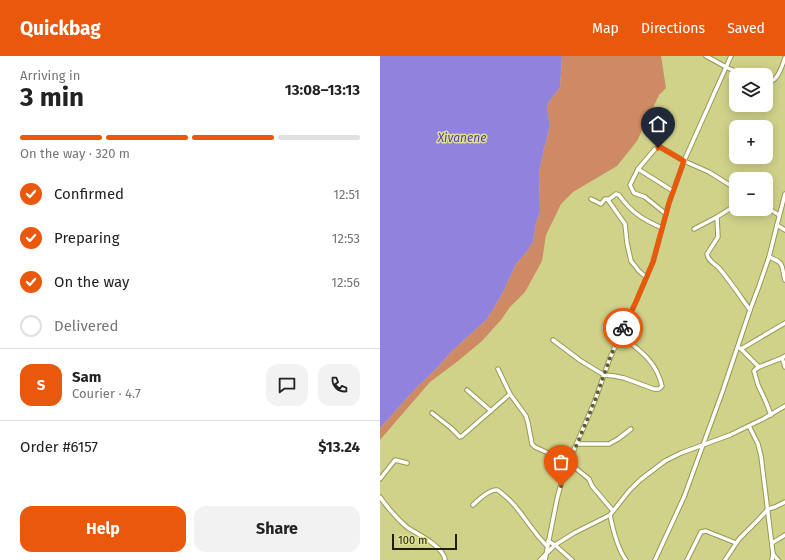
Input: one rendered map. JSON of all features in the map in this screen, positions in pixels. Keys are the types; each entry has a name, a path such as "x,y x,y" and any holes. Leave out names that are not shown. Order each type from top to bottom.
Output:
{"street":[{"path":"706,56 729,68"},
{"path":"545,560 557,499 568,462 594,403 620,335 653,262 673,191 684,161 731,56"},
{"path":"773,81 776,78 785,58"},
{"path":"666,214 645,197 634,193 630,185 630,182 638,169 655,149 660,147 729,184"},
{"path":"638,169 673,191"},
{"path":"591,198 600,204 607,198 608,200 616,194 620,195 625,204 639,216 662,228"},
{"path":"655,560 684,497 739,348 750,310 760,286 769,257 785,194"},
{"path":"608,200 625,224 631,261 639,271 646,276"},
{"path":"694,229 729,209"},
{"path":"773,211 779,215"},
{"path":"717,217 718,237 707,256 724,273 750,310"},
{"path":"777,225 785,230"},
{"path":"769,257 780,263 785,280"},
{"path":"739,348 785,323"},
{"path":"553,340 604,376 624,378 654,389 658,389 662,386 652,363 639,350 620,335"},
{"path":"739,348 759,367"},
{"path":"771,415 758,385 754,371 759,367 784,357 785,367"},
{"path":"498,369 510,394 526,416 534,447 568,462 589,479 592,486 612,513 618,546 626,560"},
{"path":"467,390 491,411"},
{"path":"432,413 460,436 462,436 510,394"},
{"path":"540,560 555,545 612,513 640,480 665,461 749,426 785,406"},
{"path":"749,426 758,444 761,456 772,543 772,560"},
{"path":"577,444 609,444 631,429"},
{"path":"380,479 394,460 407,463"},
{"path":"473,505 493,491 499,491 518,508 531,528 548,546"},
{"path":"380,498 391,512 408,527 432,543 445,556 445,560"},
{"path":"725,560 739,539 768,509 785,502"},
{"path":"687,560 701,532 703,531 736,543"},
{"path":"772,543 785,535"},
{"path":"548,541 555,545 572,560"},
{"path":"773,554 778,560"}],"shaded area":[{"path":"562,56 661,56 666,88 659,95 637,141 617,166 573,192 561,204 546,235 542,261 525,292 510,307 501,320 482,341 430,382 380,440 380,428 451,352 487,319 502,294 516,264 533,242 536,223 540,212 539,172 550,126 547,109 548,103 560,87"}],"water":[{"name":"Xivanene","path":"380,56 562,56 560,87 548,103 547,109 550,126 539,172 540,212 536,223 533,242 516,264 502,294 487,319 451,352 380,428"}],"way so far":[{"path":"561,486 568,462 594,403 610,358 623,328"}],"route":[{"path":"623,328 653,262 669,203 684,161 660,147 658,148"}]}
